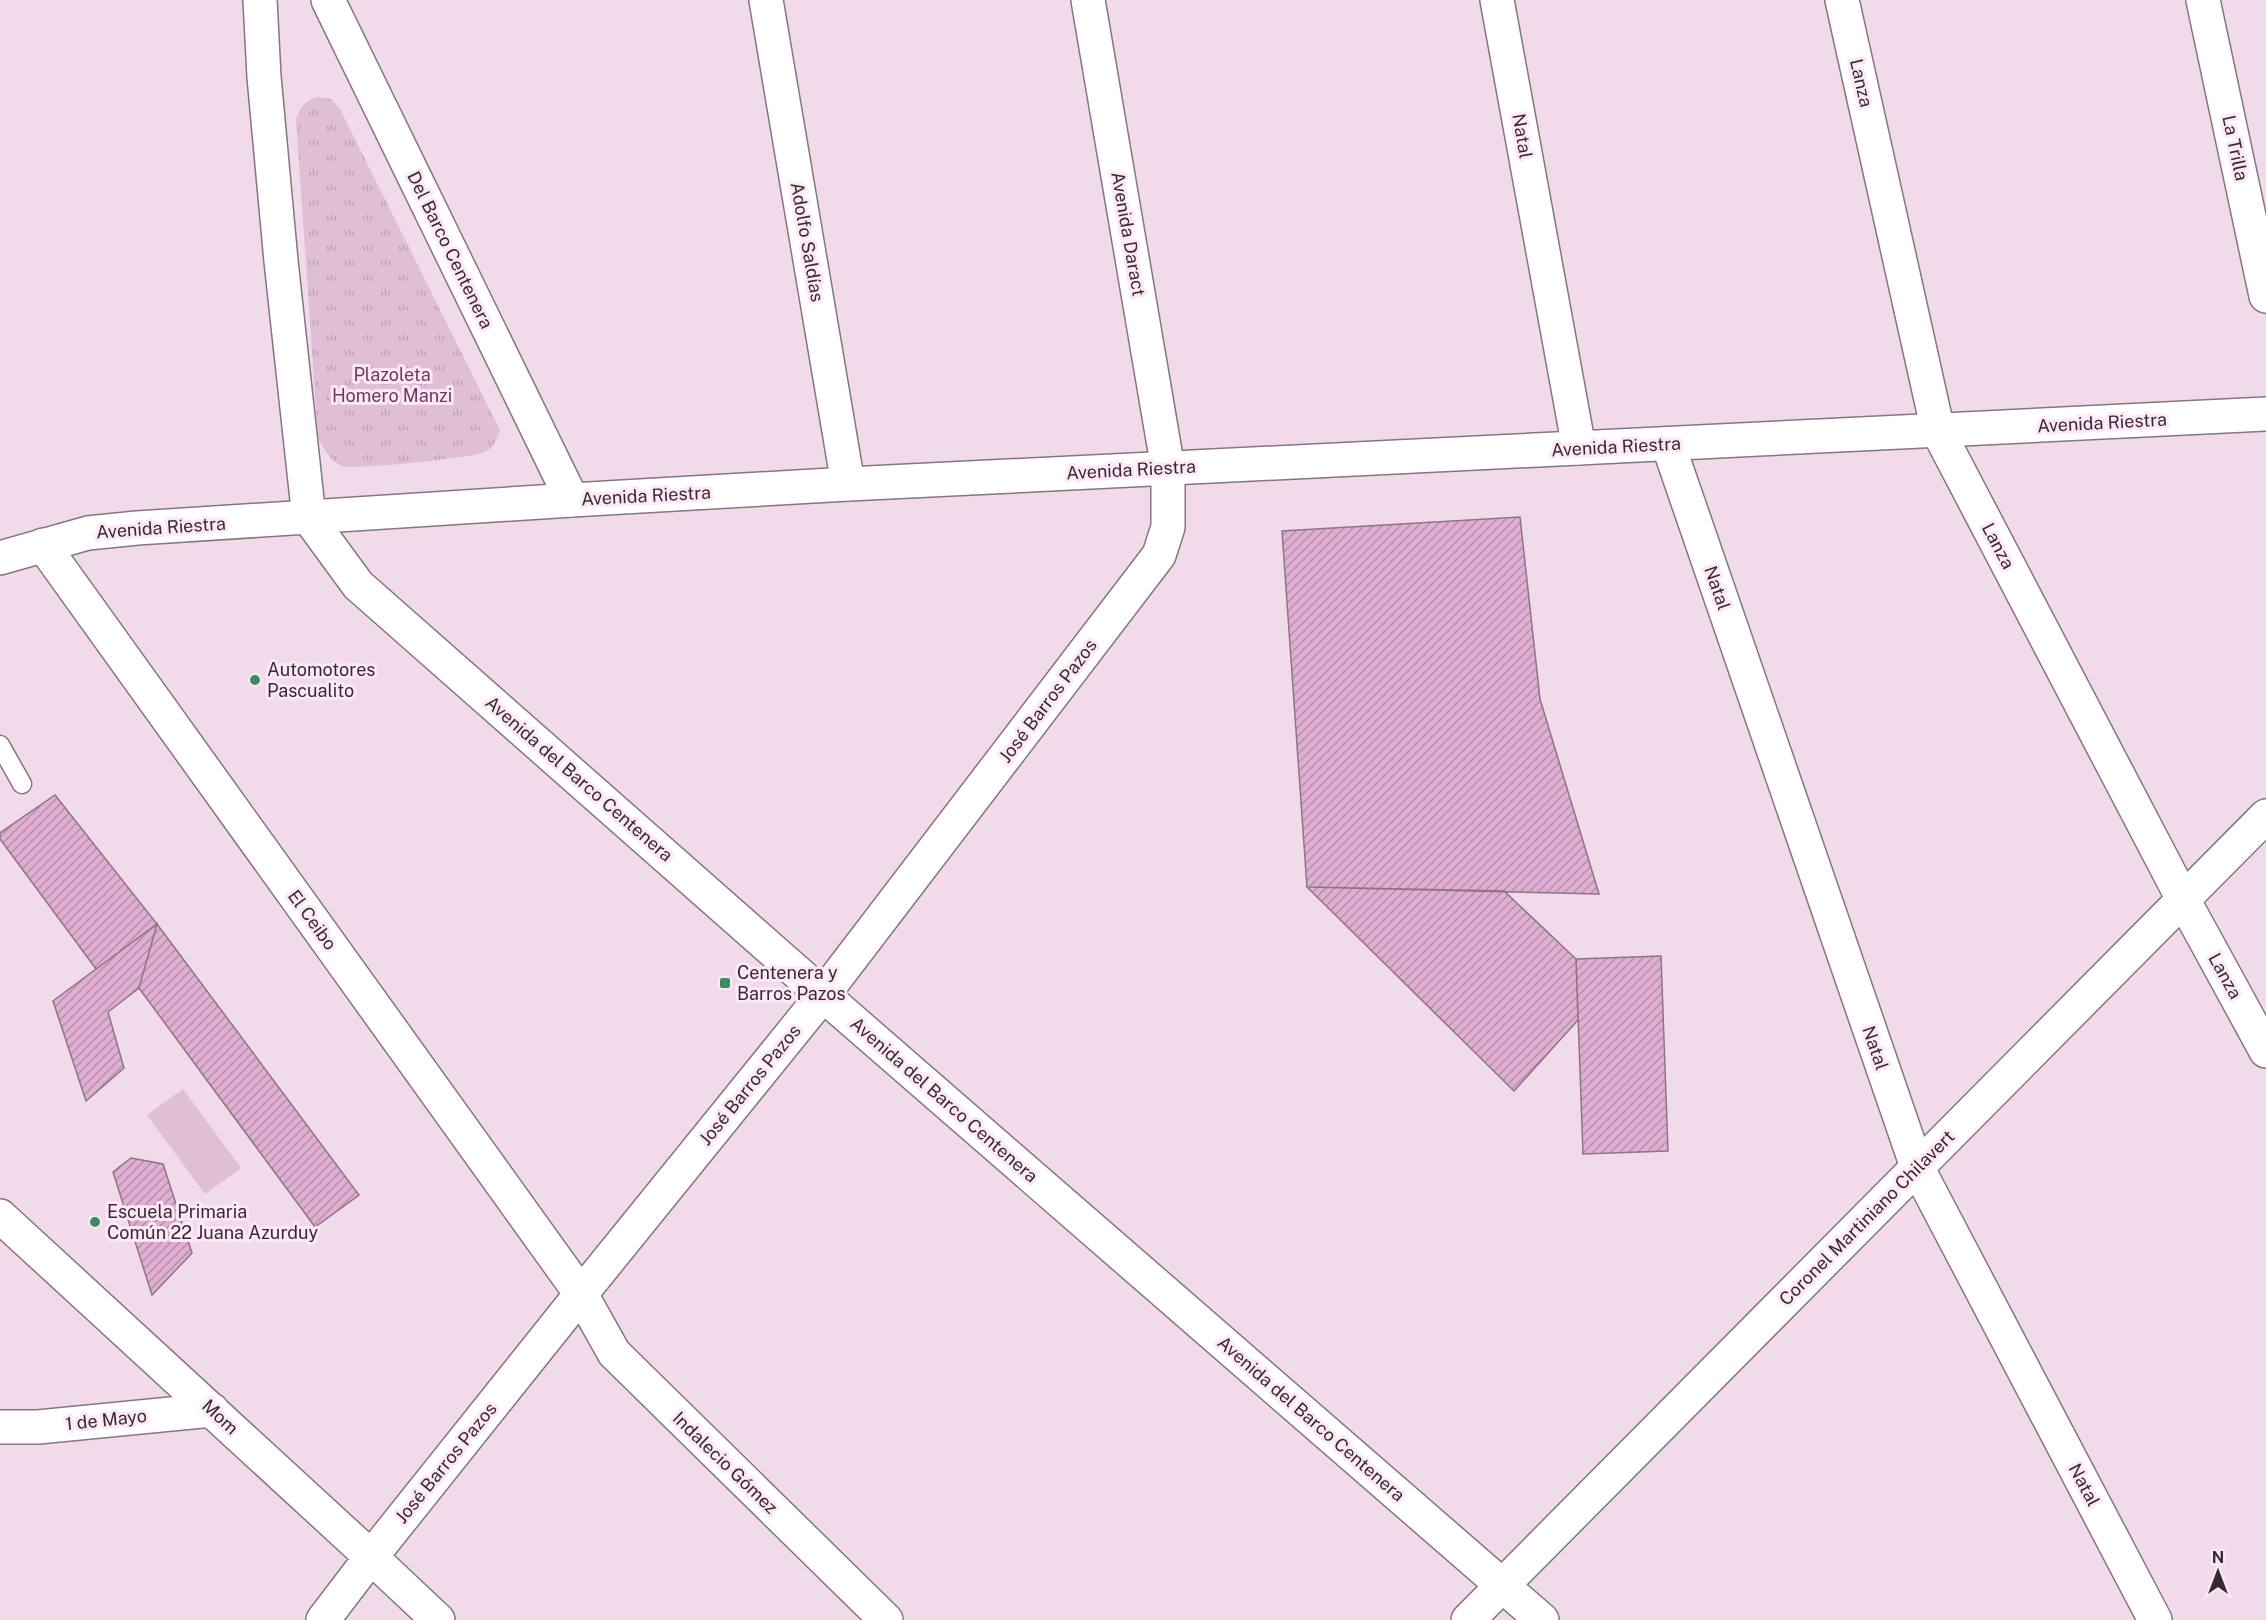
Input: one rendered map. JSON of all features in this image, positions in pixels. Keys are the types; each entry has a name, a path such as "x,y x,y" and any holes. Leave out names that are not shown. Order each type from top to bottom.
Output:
{"street":[{"path":"260,0 264,77 279,238 309,518"},
{"name":"Del Barco Centenera","path":"327,0 572,500"},
{"name":"Adolfo Saldías","path":"766,0 848,484"},
{"name":"Avenida Daract","path":"1088,0 1168,469"},
{"name":"Natal","path":"1497,0 1579,448"},
{"name":"Lanza","path":"1842,0 1938,431 2184,901 2266,1051"},
{"name":"La Trilla","path":"2204,0 2266,296"},
{"name":"Avenida Riestra","path":"0,558 88,533 572,500 848,484 2266,414"},
{"name":"Natal","path":"1668,444 1917,1167 2155,1620"},
{"name":"José Barros Pazos","path":"323,1620 581,1294 823,995 1159,555 1168,527 1168,469"},
{"name":"Avenida del Barco Centenera","path":"309,518 358,585 823,995 1542,1620"},
{"name":"El Ceibo","path":"43,545 581,1294"},
{"name":"Coronel Martiniano Chilavert","path":"1468,1620 2266,816"},
{"name":"Mom","path":"0,1216 438,1620"},
{"name":"Indalecio Gómez","path":"581,1294 614,1353 886,1620"},
{"name":"1 de Mayo","path":"0,1427 38,1427 212,1410"}],"lane":[{"path":"0,745 22,784"}],"green space":[{"name":"Plazoleta Homero Manzi","path":"317,97 331,99 340,109 500,430 493,445 485,452 437,460 351,467 342,466 334,461 318,438 296,119 304,105"},
{"path":"183,1089 241,1168 205,1194 147,1115"}],"building":[{"path":"1520,517 1540,699 1599,894 1307,887 1282,531"},
{"path":"55,795 157,924 96,969 0,839 0,833"},
{"path":"1307,887 1504,891 1576,959 1578,1020 1514,1091"},
{"path":"157,924 139,988 108,1012 124,1068 86,1101 53,1001"},
{"path":"157,924 359,1195 315,1227 139,988"},
{"path":"1661,956 1668,1151 1583,1154 1576,959"},
{"path":"131,1158 163,1164 192,1253 152,1295 113,1172"}],"place":[{"name":"Automotores Pascualito","path":"255,680"},
{"name":"Centenera y Barros Pazos","path":"725,983"},
{"name":"Escuela Primaria Común 22 Juana Azurduy","path":"95,1222"}]}
